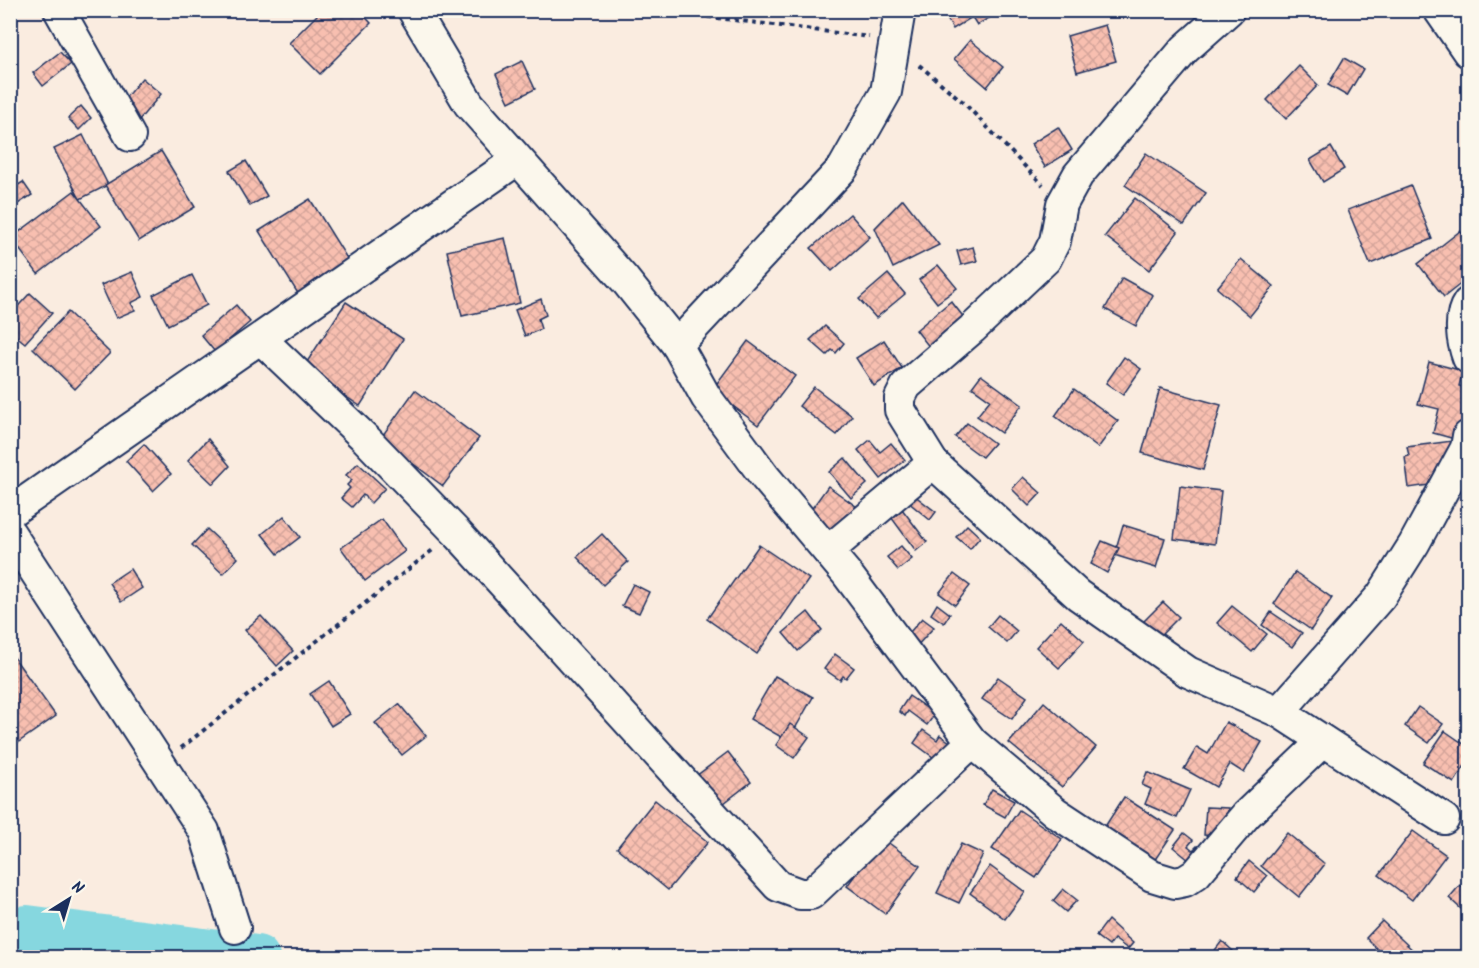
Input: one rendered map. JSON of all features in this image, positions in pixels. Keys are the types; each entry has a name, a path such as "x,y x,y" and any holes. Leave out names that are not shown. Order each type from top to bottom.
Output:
{"street":[{"path":"59,10 130,136"},
{"path":"677,345 843,168 886,92 900,10"},
{"path":"1229,10 1185,49 1078,175 1062,204 1055,241 1046,258 972,329 906,386 900,398 900,410 933,464 1078,595 1188,672 1279,712 1443,819"},
{"path":"1439,10 1468,52"},
{"path":"416,11 469,104 625,280 677,345 706,397 758,468 828,551 972,742 1055,812 1152,876 1175,883 1185,881 1196,874 1246,815 1323,741"},
{"path":"10,512 262,340 517,160"},
{"path":"1468,303 1463,310 1463,345 1468,358"},
{"path":"262,340 366,439 456,531 771,880 790,892 811,894 972,742"},
{"path":"1279,712 1381,596 1397,573 1466,448 1468,436"},
{"path":"828,551 933,464"},
{"path":"10,533 204,831 235,928"}],"path":[{"path":"654,10 865,35 895,45 962,101 1062,204"},
{"path":"161,763 456,531"}],"building":[{"path":"322,10 359,10 371,23 320,74 289,43"},
{"path":"942,10 1001,11 977,25 972,17 953,29"},
{"path":"1105,25 1116,61 1077,72 1067,36"},
{"path":"970,40 1003,67 987,87 954,59"},
{"path":"60,52 71,64 43,86 33,73"},
{"path":"1344,58 1363,69 1347,96 1328,85"},
{"path":"522,61 535,89 509,102 496,74"},
{"path":"1299,66 1318,85 1286,119 1267,100"},
{"path":"142,78 161,94 139,120 120,104"},
{"path":"81,106 91,118 79,130 68,118"},
{"path":"1058,127 1072,150 1045,167 1031,144"},
{"path":"83,135 108,185 80,199 54,149"},
{"path":"1331,147 1344,169 1323,182 1310,160"},
{"path":"161,151 195,207 139,241 105,185"},
{"path":"1146,153 1206,193 1184,225 1125,185"},
{"path":"246,161 267,196 250,206 229,171"},
{"path":"23,182 32,195 10,209 10,190"},
{"path":"1411,186 1432,239 1370,264 1348,210"},
{"path":"74,191 101,226 38,274 11,238"},
{"path":"1135,198 1178,232 1149,270 1105,236"},
{"path":"310,199 353,268 302,300 259,231"},
{"path":"903,199 939,245 893,268 875,228"},
{"path":"850,214 870,237 832,271 811,248"},
{"path":"1460,231 1468,242 1468,278 1444,297 1418,264"},
{"path":"505,238 520,303 462,316 447,251"},
{"path":"973,247 977,261 961,265 957,251"},
{"path":"1241,259 1274,286 1250,316 1217,288"},
{"path":"938,265 957,288 937,303 919,280"},
{"path":"132,272 143,297 131,303 135,310 116,318 101,285"},
{"path":"888,274 905,294 876,318 859,299"},
{"path":"192,275 207,305 168,325 153,295"},
{"path":"1122,278 1153,295 1136,326 1105,309"},
{"path":"30,293 52,313 25,343 10,331 10,315"},
{"path":"541,299 546,315 538,319 541,329 525,336 515,310"},
{"path":"951,301 969,324 934,353 916,330"},
{"path":"346,302 403,339 360,406 303,368"},
{"path":"236,305 250,322 215,352 201,335"},
{"path":"68,312 110,353 75,389 33,348"},
{"path":"825,326 844,343 836,353 832,350 827,355 810,340"},
{"path":"884,340 902,368 874,386 856,358"},
{"path":"748,341 795,376 758,425 712,390"},
{"path":"1124,357 1141,369 1123,395 1106,383"},
{"path":"1429,362 1463,371 1459,386 1468,388 1468,416 1462,441 1433,433 1439,409 1418,404"},
{"path":"981,375 1022,405 1001,433 977,416 990,400 972,387"},
{"path":"814,387 852,416 837,435 799,406"},
{"path":"1160,388 1221,405 1203,470 1142,453"},
{"path":"1074,389 1118,421 1098,448 1055,416"},
{"path":"415,390 479,438 443,486 380,439"},
{"path":"967,423 994,443 982,457 955,437"},
{"path":"208,439 230,466 213,484 188,460"},
{"path":"870,440 880,452 891,443 905,460 881,479 858,450"},
{"path":"1452,441 1455,461 1440,463 1442,483 1409,488 1405,457 1409,456 1407,447"},
{"path":"144,444 171,474 153,491 126,461"},
{"path":"845,458 867,484 851,498 829,472"},
{"path":"358,463 385,488 371,503 363,495 352,507 341,498 350,488 347,485 352,480 346,475"},
{"path":"1023,477 1041,493 1029,506 1012,489"},
{"path":"828,486 857,507 834,539 805,518"},
{"path":"1180,486 1221,491 1215,544 1174,539"},
{"path":"914,495 936,512 930,520 908,502"},
{"path":"902,509 927,542 916,551 891,517"},
{"path":"284,516 300,537 278,554 262,534"},
{"path":"382,519 405,551 365,581 341,548"},
{"path":"967,525 980,537 970,549 956,537"},
{"path":"1123,525 1165,538 1156,568 1114,555"},
{"path":"207,529 238,558 223,574 192,545"},
{"path":"602,534 628,562 603,585 577,557"},
{"path":"1102,541 1119,548 1107,573 1091,564"},
{"path":"759,545 809,579 757,654 707,619"},
{"path":"901,546 912,559 898,570 887,557"},
{"path":"130,569 142,588 121,602 109,583"},
{"path":"1295,572 1332,598 1311,630 1274,604"},
{"path":"954,574 970,586 955,605 939,593"},
{"path":"633,584 649,592 639,613 622,606"},
{"path":"1468,600 1468,615 1462,603"},
{"path":"1163,602 1179,617 1152,644 1136,629"},
{"path":"937,604 950,614 944,623 931,614"},
{"path":"1232,606 1267,634 1252,652 1217,623"},
{"path":"808,612 822,630 798,651 783,633"},
{"path":"1271,612 1302,633 1292,647 1262,625"},
{"path":"998,615 1017,631 1007,643 988,627"},
{"path":"261,616 293,651 277,666 245,630"},
{"path":"922,618 934,627 916,647 905,638"},
{"path":"1061,620 1084,641 1059,668 1036,647"},
{"path":"10,652 56,716 10,748"},
{"path":"835,654 854,668 846,678 843,676 840,680 824,669"},
{"path":"775,676 813,697 788,741 750,719"},
{"path":"998,677 1027,697 1012,719 982,699"},
{"path":"329,681 350,714 331,726 310,694"},
{"path":"909,696 935,714 927,725 908,711 905,716 899,711"},
{"path":"1044,702 1096,747 1062,787 1009,743"},
{"path":"399,704 426,736 402,755 375,723"},
{"path":"1418,707 1443,724 1429,743 1405,726"},
{"path":"1226,722 1262,742 1244,773 1230,764 1216,787 1184,769 1197,747 1208,754"},
{"path":"790,724 809,737 794,758 776,745"},
{"path":"923,730 937,740 940,735 954,745 941,763 914,743"},
{"path":"1445,731 1468,747 1468,761 1454,783 1423,763"},
{"path":"728,752 751,782 715,810 692,779"},
{"path":"1147,772 1190,790 1177,818 1145,804 1151,789 1142,785"},
{"path":"992,789 1014,801 1005,817 983,805"},
{"path":"1124,797 1175,830 1154,861 1104,828"},
{"path":"655,800 708,842 668,890 617,848"},
{"path":"1206,807 1228,808 1227,837 1204,835"},
{"path":"1019,810 1062,839 1036,878 992,849"},
{"path":"1413,831 1446,855 1412,900 1379,875"},
{"path":"1184,833 1193,840 1188,846 1193,850 1197,846 1205,853 1195,865 1173,847"},
{"path":"1287,833 1325,864 1299,897 1261,866"},
{"path":"882,838 920,866 885,914 847,886"},
{"path":"961,844 983,854 959,903 937,893"},
{"path":"1249,861 1267,876 1254,892 1237,877"},
{"path":"990,866 1025,892 1005,919 970,893"},
{"path":"1460,885 1468,892 1468,900 1461,909 1449,898"},
{"path":"1063,889 1077,900 1066,912 1053,901"},
{"path":"1108,920 1133,943 1128,949 1114,939 1109,946 1096,936"},
{"path":"1382,921 1418,955 1416,958 1386,958 1366,938"},
{"path":"1222,941 1233,951 1227,958 1209,958"}],"waterway":[{"path":"10,936 27,928 257,958"}]}
